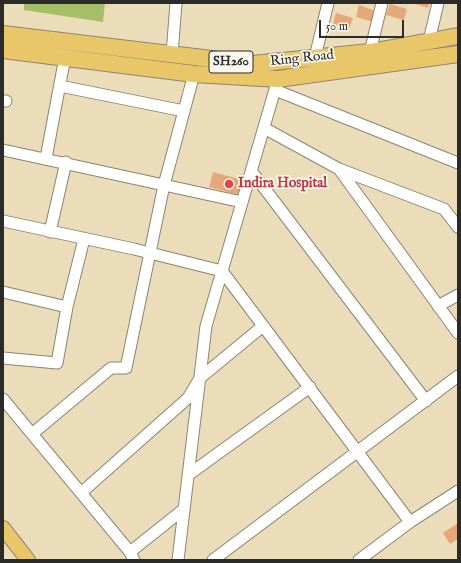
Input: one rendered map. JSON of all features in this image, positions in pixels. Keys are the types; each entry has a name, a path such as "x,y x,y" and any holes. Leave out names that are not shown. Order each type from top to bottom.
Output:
{"highway":[{"name":"Ring Road","path":"3,34 253,64 370,52 458,36"},
{"name":"Ring Road","path":"3,50 194,74 282,82 458,54"}],"main road":[{"path":"282,82 296,60"},
{"path":"3,528 28,560"}],"street":[{"path":"172,54 176,3"},
{"path":"315,57 328,3"},
{"path":"370,52 382,3"},
{"path":"429,41 438,3"},
{"path":"46,158 65,57"},
{"path":"32,434 111,368 126,368 164,185 194,74"},
{"path":"178,560 206,326 264,128 282,82 458,163"},
{"path":"60,86 184,111"},
{"path":"264,128 339,169 444,209 458,228"},
{"path":"3,150 66,162 242,202"},
{"path":"50,232 66,162"},
{"path":"339,169 458,333"},
{"path":"252,172 426,401"},
{"path":"3,222 149,253 222,271 410,522"},
{"path":"3,358 57,363 67,307 84,239"},
{"path":"3,292 67,307"},
{"path":"438,306 458,295"},
{"path":"81,493 188,398 200,378 263,326"},
{"path":"213,560 458,376"},
{"path":"188,475 310,387"},
{"path":"3,399 132,556 184,509"},
{"path":"359,560 410,522 458,491"}],"green space":[{"path":"24,3 105,3 103,22 24,10"}],"building":[{"path":"412,3 429,3 428,8"},
{"path":"390,4 407,9 404,20 386,15"},
{"path":"359,5 376,11 373,22 356,17"},
{"path":"336,13 353,18 349,29 333,24"},
{"path":"213,172 243,180 239,195 209,187"},
{"path":"458,523 458,539 450,544 443,533"}],"place":[{"name":"Indira Hospital","path":"229,184"}]}
